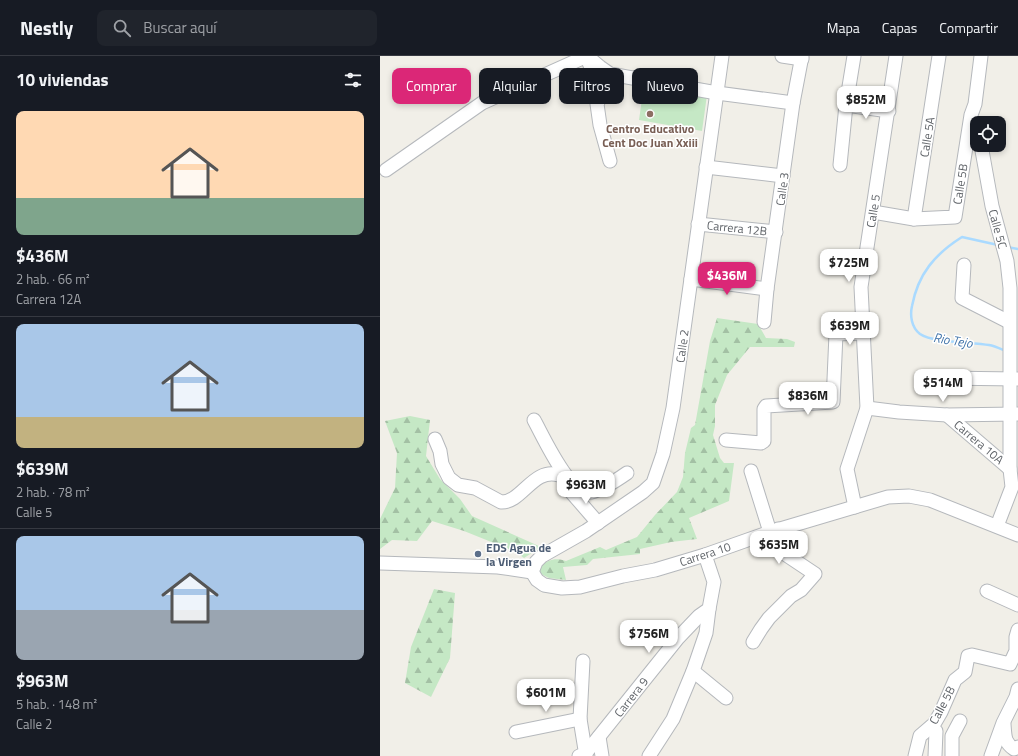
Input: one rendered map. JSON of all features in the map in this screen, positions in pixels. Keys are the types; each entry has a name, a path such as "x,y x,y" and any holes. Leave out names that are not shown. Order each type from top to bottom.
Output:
{"street":[{"path":"587,56 610,74 717,93 793,103"},
{"path":"587,56 602,94 597,104 600,125 610,161"},
{"path":"386,170 482,103 587,56"},
{"name":"Calle 2","path":"532,572 536,562 542,556 586,531 643,492 653,483 664,454 673,408 722,56"},
{"path":"782,56 802,57"},
{"path":"840,165 846,104 854,56"},
{"name":"Calle 5","path":"854,507 847,469 867,408 861,288 889,111 896,56"},
{"name":"Calle 5A","path":"914,219 940,56"},
{"name":"Calle 5B","path":"914,219 954,217 971,115 975,104 981,56"},
{"name":"Calle 3","path":"764,322 767,289 793,103 802,57"},
{"path":"846,104 889,111"},
{"path":"975,104 977,116"},
{"name":"Calle 5C","path":"982,152 1000,239 1006,257 1013,328 1011,360 1014,379 1014,414 1010,469 1012,487 997,526"},
{"path":"706,167 783,176"},
{"path":"873,212 914,219"},
{"name":"Carrera 12B","path":"698,224 776,232"},
{"path":"964,265 962,298 1013,328"},
{"path":"691,279 767,289"},
{"path":"726,440 761,443 764,441 764,409 766,406 834,402 836,334 863,333"},
{"path":"942,378 1014,379"},
{"path":"867,408 947,415 1014,414"},
{"name":"Carrera 10A","path":"947,415 1010,469"},
{"path":"534,420 570,492 598,523"},
{"path":"435,439 440,451 442,464 449,478 458,485 475,488 501,502 511,500 536,479 558,470"},
{"path":"558,470 574,486 586,492 591,492 614,481 626,473"},
{"path":"751,471 774,531 785,554 815,574 801,590 791,596 769,618 760,629 753,642"},
{"name":"Carrera 10","path":"532,572 537,580 544,585 562,588 580,587 623,576 655,570 774,531 888,497 909,496 930,500 1018,534"},
{"path":"649,756 673,718 693,671 706,633 714,582 705,554"},
{"path":"380,563 498,567 532,572"},
{"path":"987,591 1018,604"},
{"name":"Carrera 9","path":"583,755 678,638 699,616 709,609"},
{"name":"Calle 5B","path":"915,756 920,736 924,731 931,727 941,712 955,680 966,672 968,656 970,655 1010,664 1016,651 1016,636 1018,630"},
{"path":"582,661 580,719 583,755"},
{"path":"693,671 726,698"},
{"path":"993,755 1003,723 1014,703 1018,689"},
{"path":"516,732 580,719"},
{"path":"952,756 952,736 960,721"},
{"path":"1003,723 1008,745 1014,749 1018,747"},
{"path":"931,727 936,732 935,756"},
{"path":"599,737 602,756"}],"green space":[{"path":"698,94 707,95 702,131 639,120 641,104 698,104"},
{"path":"717,318 758,324 766,338 787,339 795,342 794,347 750,347 727,375 715,405 715,426 713,435 720,458 724,463 734,463 729,501 689,518 697,539 671,542 640,549 640,554 593,559 587,565 563,567 566,580 549,578 539,573 540,566 549,561 559,559 566,561 600,547 606,550 637,537 677,492 683,477 685,453 691,428 695,425 710,341"},
{"path":"410,416 430,420 426,456 440,479 460,499 472,516 541,547 524,558 516,552 464,531 432,521 417,541 392,540 380,549 380,519 395,488 397,453 385,421"},
{"path":"434,589 455,593 450,658 431,697 405,683 411,647"}],"waterway":[{"name":"Rio Tejo","path":"998,245 962,237 944,250 923,275 915,295 911,317 917,331 926,337 943,341 989,345 1006,351"},
{"name":"Rio Tejo","path":"1007,247 1018,249"}],"place":[{"name":"Centro Educativo Cent Doc Juan Xxiii","path":"650,114"},
{"name":"EDS Agua de la Virgen","path":"478,554"}]}
